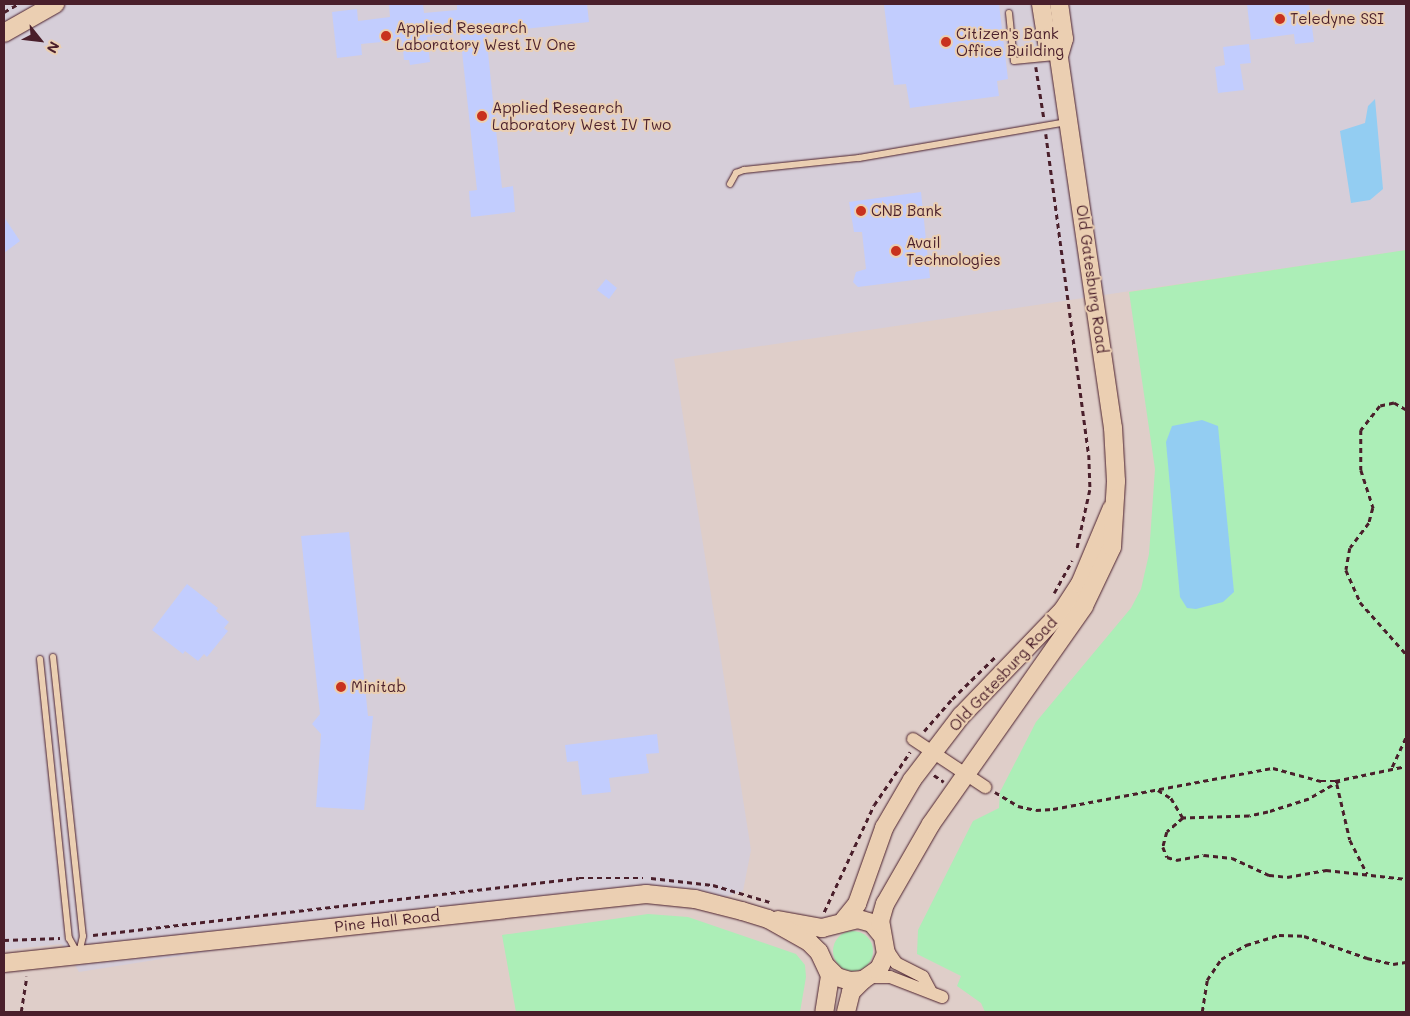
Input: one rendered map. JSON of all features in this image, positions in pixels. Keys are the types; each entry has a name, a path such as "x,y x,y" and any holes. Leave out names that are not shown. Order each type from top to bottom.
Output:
{"street":[{"path":"4,33 55,4"},
{"name":"Old Gatesburg Road","path":"1041,4 1047,42 1059,56"},
{"name":"Old Gatesburg Road","path":"846,1012 851,992 882,965 884,941 880,921 885,904 965,774 1091,593 1112,547 1114,503 1113,428 1059,56 1064,39 1059,4"},
{"name":"Old Gatesburg Road","path":"824,1012 830,984 824,940 857,904 884,828 932,752 980,694 1063,610 1080,584 1114,503"},
{"path":"915,742 985,786"},
{"name":"Pine Hall Road","path":"4,963 625,895 695,899 770,911 815,928 840,922 865,920 884,941 892,960 923,978 937,994 916,989 890,976 843,980 826,964 809,942 770,911"}],"lane":[{"path":"1008,13 1014,61 1059,56"},
{"path":"730,184 736,173 744,170 859,158 1069,122"},
{"path":"53,657 83,936 78,956"},
{"path":"40,659 70,938 78,956"}],"path":[{"path":"4,12 18,4"},
{"path":"1036,68 1044,120"},
{"path":"1046,133 1089,455 1090,490 1076,551"},
{"path":"1406,410 1394,403 1380,406 1361,430 1361,470 1373,508 1369,523 1350,548 1346,570 1360,602 1406,654"},
{"path":"1051,598 1072,560"},
{"path":"819,916 828,906 848,854 874,805 915,742 952,699 1000,652"},
{"path":"1392,768 1406,737"},
{"path":"985,786 1018,806 1036,810 1273,768 1321,781 1340,781 1406,766"},
{"path":"926,771 950,785"},
{"path":"1340,781 1309,799 1249,816 1183,818 1167,832 1163,847 1167,857 1176,860 1204,856 1232,858 1269,875 1287,878 1326,870 1406,879"},
{"path":"1337,784 1350,840 1366,874"},
{"path":"1156,789 1171,798 1183,818"},
{"path":"83,936 579,878 692,882 770,911"},
{"path":"1202,1012 1207,980 1222,960 1246,945 1278,935 1304,936 1366,958 1393,964 1406,962"},
{"path":"4,940 70,938"},
{"path":"21,1012 30,960"}],"shaded area":[{"path":"4,4 1406,4 1406,250 674,359 751,850 743,891 709,902 695,899 439,915 79,972 62,944 4,950"}],"green space":[{"path":"1406,250 1406,1012 985,1012 981,1003 957,986 961,976 917,954 918,930 973,821 999,808 1000,792 1036,722 1131,608 1141,589 1149,554 1155,469 1129,292"},
{"path":"648,914 688,917 796,954 805,965 806,977 800,1012 516,1012 502,935"},
{"path":"853,931 867,937 873,951 867,965 853,971 839,965 833,951 839,937"}],"water":[{"path":"1375,99 1383,189 1370,200 1351,203 1340,131 1365,123 1368,106"},
{"path":"1202,420 1218,426 1234,592 1223,602 1196,609 1187,608 1180,597 1166,442 1172,426"}],"building":[{"path":"389,4 423,4 424,13 457,10 457,4 587,4 589,22 486,33 502,188 513,186 515,212 471,217 469,191 477,190 460,33 427,37 430,62 410,65 409,60 404,60 402,40 361,44 362,55 337,58 332,12 357,9 358,21 390,17"},
{"name":"Citizen's Bank Office Building","path":"999,4 1008,79 997,81 999,96 910,108 906,84 894,85 884,5"},
{"name":"Teledyne SSI","path":"1247,4 1309,4 1314,42 1295,44 1294,34 1251,40"},
{"path":"1249,44 1251,63 1240,64 1244,90 1218,93 1215,67 1225,65 1223,47"},
{"name":"Avail Technologies","path":"921,192 930,278 858,287 853,282 856,272 866,269 862,232 854,232 849,202"},
{"path":"4,217 20,241 4,253"},
{"path":"606,279 617,288 609,299 597,290"},
{"name":"Minitab","path":"349,532 368,716 373,716 364,810 316,807 321,734 312,724 320,714 301,536"},
{"path":"187,584 218,608 216,611 229,622 224,628 228,631 207,657 204,654 198,661 185,651 183,654 152,630"},
{"path":"657,734 659,753 646,754 649,773 609,778 611,792 582,795 578,761 567,762 565,745"}],"place":[{"name":"Teledyne SSI","path":"1280,19"},
{"name":"Applied Research Laboratory West IV One","path":"386,36"},
{"name":"Citizen's Bank Office Building","path":"946,42"},
{"name":"Applied Research Laboratory West IV Two","path":"482,116"},
{"name":"CNB Bank","path":"861,211"},
{"name":"Avail Technologies","path":"896,251"},
{"name":"Minitab","path":"341,687"}]}
